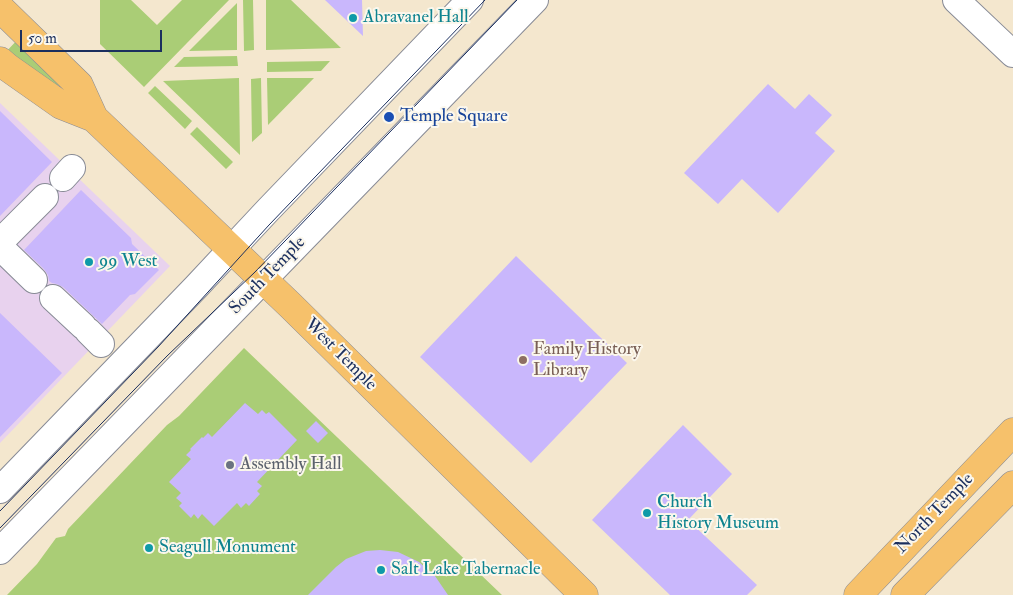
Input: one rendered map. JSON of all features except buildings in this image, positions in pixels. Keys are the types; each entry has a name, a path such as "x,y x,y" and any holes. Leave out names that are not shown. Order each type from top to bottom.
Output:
{"main road":[{"name":"West Temple","path":"0,8 80,85 94,118"},
{"name":"West Temple","path":"0,61 61,105 94,118 263,280 584,595"},
{"name":"North Temple","path":"858,595 1013,432"},
{"name":"North Temple","path":"905,595 1013,485"}],"street":[{"path":"0,490 470,0"},
{"name":"South Temple","path":"0,551 534,0"},
{"path":"956,0 1013,54"},
{"path":"0,242 45,196"},
{"path":"0,247 91,333"}],"shaded area":[{"path":"0,103 170,266 0,443"}],"green space":[{"path":"100,0 131,0 157,25 182,0 229,0 144,87 100,44"},
{"path":"243,0 253,0 254,50 244,51"},
{"path":"266,0 291,0 341,48 266,50"},
{"path":"237,3 237,50 189,51"},
{"path":"20,37 63,88 10,61 3,55"},
{"path":"237,56 238,66 174,67 184,57"},
{"path":"330,61 321,71 267,72 267,62"},
{"path":"239,78 240,155 163,81"},
{"path":"261,78 262,133 252,142 251,79"},
{"path":"267,78 314,78 268,125"},
{"path":"155,86 192,121 185,129 148,93"},
{"path":"197,127 233,162 226,169 190,134"},
{"path":"244,348 502,595 7,595 37,564 56,538 65,536 68,529 167,425 179,416"}],"tram line":[{"path":"0,511 158,347 269,225 485,0"},
{"path":"0,528 167,356 255,272 517,0"}],"place":[{"name":"Abravanel Hall","path":"353,18"},
{"name":"Temple Square","path":"389,117"},
{"name":"99 West","path":"89,262"},
{"name":"Family History Library","path":"523,360"},
{"name":"Assembly Hall","path":"230,465"},
{"name":"Church History Museum","path":"647,513"},
{"name":"Seagull Monument","path":"149,548"},
{"name":"Salt Lake Tabernacle","path":"381,570"}]}
